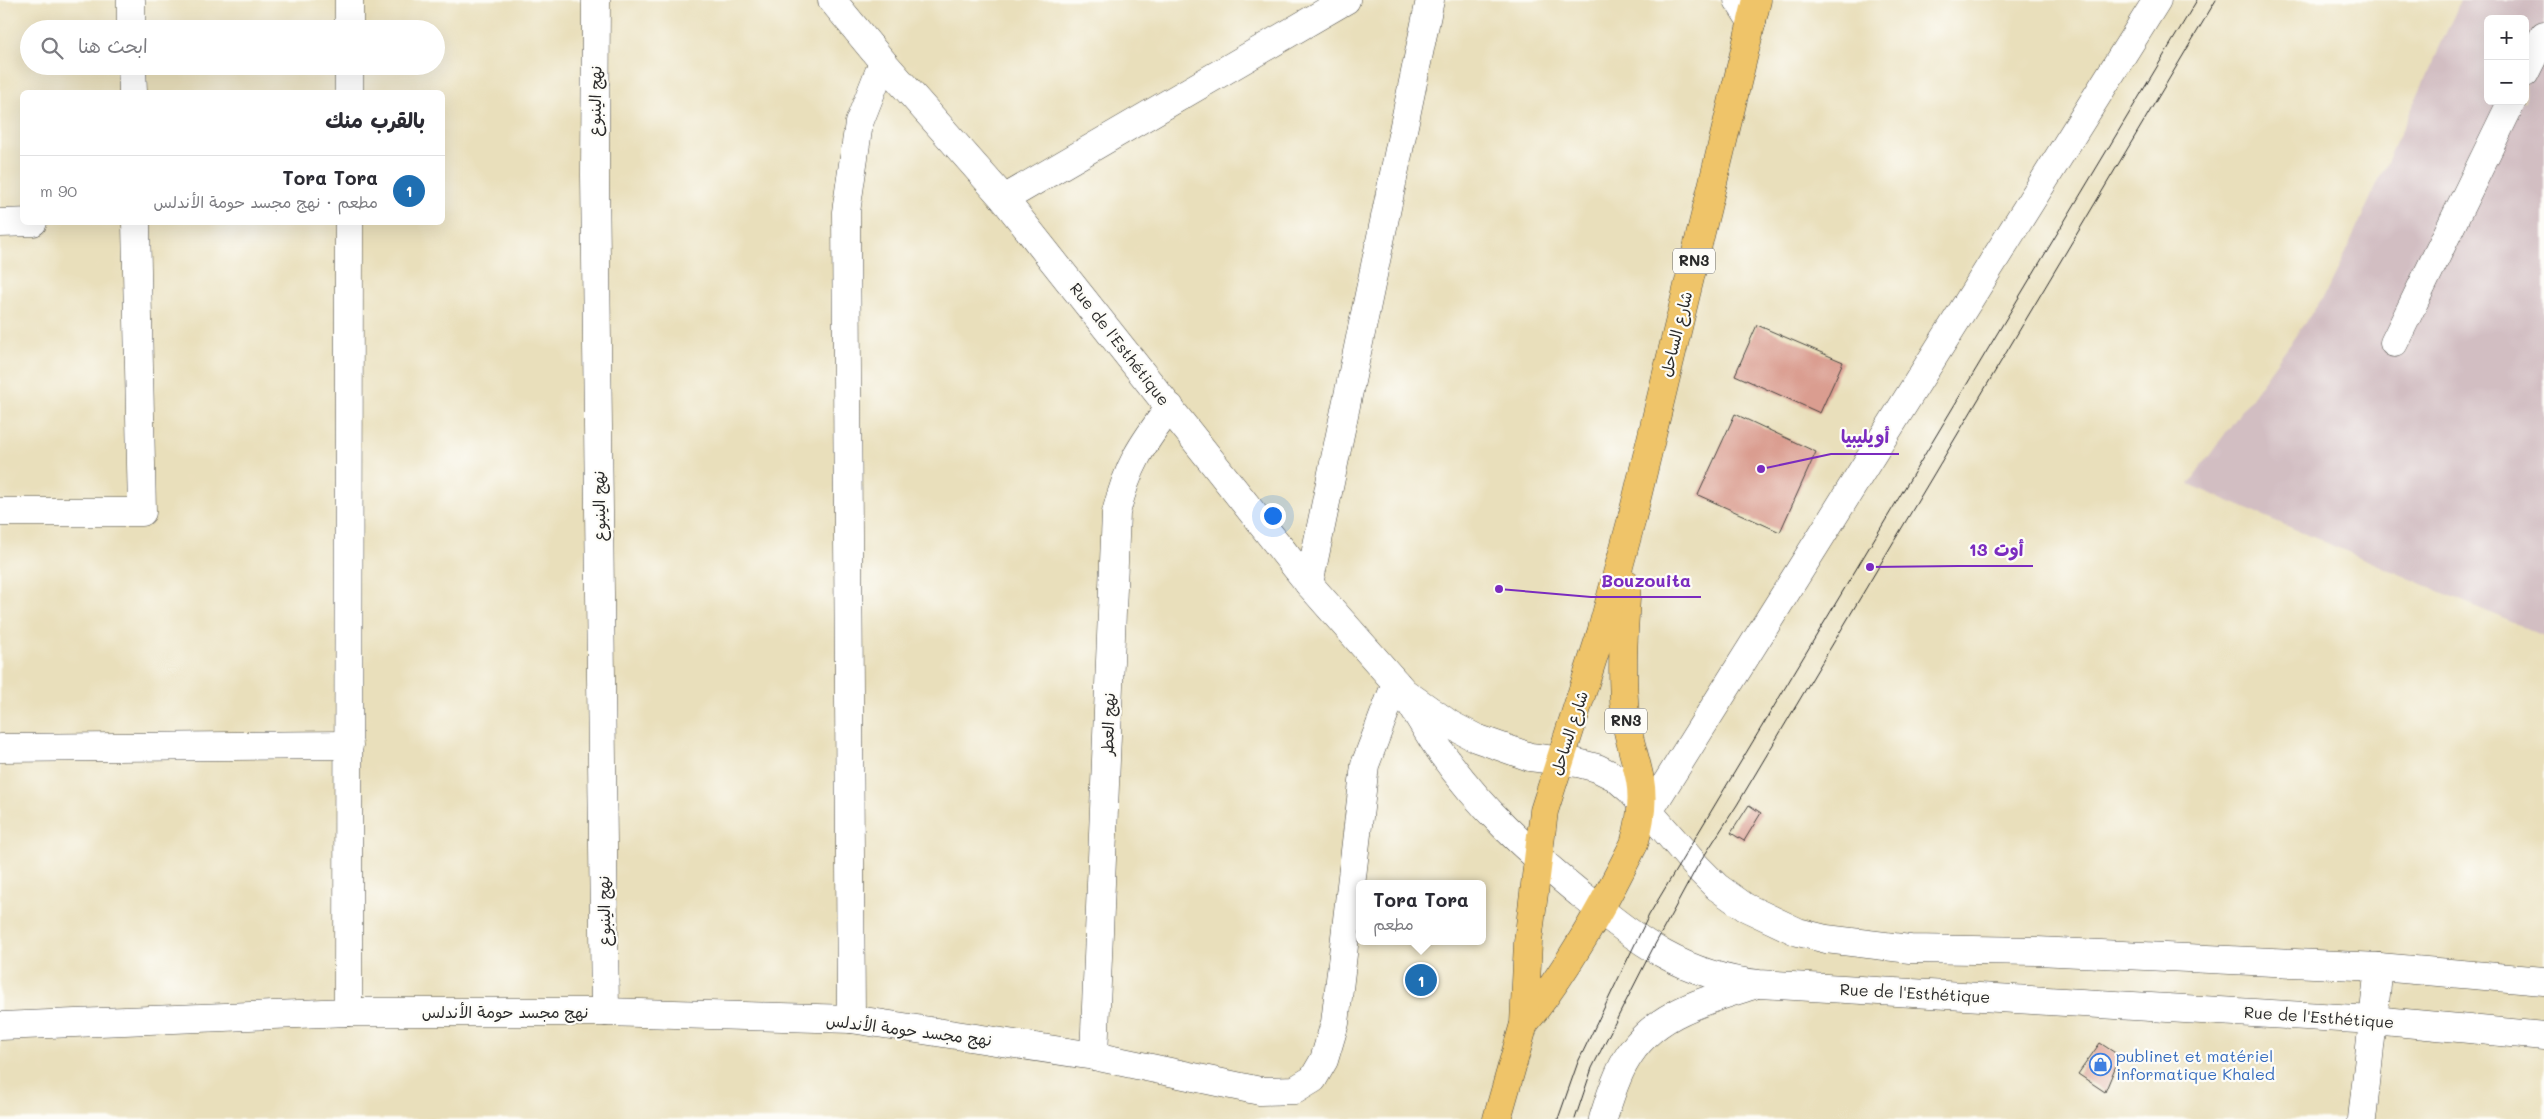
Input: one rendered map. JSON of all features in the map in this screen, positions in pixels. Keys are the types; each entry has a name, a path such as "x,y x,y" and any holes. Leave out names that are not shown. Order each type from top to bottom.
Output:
{"main road":[{"name":"شارع الساحل","path":"1538,858 1544,811 1601,633 1755,11"},
{"name":"شارع الساحل","path":"1600,910 1634,844 1643,816 1640,781 1629,739 1624,695 1623,632 1630,522"},
{"name":"RN3","path":"1497,1119 1524,1024 1528,942 1538,858"},
{"name":"RN3","path":"1524,1024 1565,969 1600,910"}],"street":[{"path":"131,0 131,20"},
{"path":"349,0 349,20"},
{"name":"نهج الينبوع","path":"596,0 595,175 605,1012"},
{"name":"Rue de l'Esthétique","path":"832,0 883,62 1004,199 1309,584 1400,687 1441,752 1473,793 1506,829 1538,858 1600,910 1652,950 1681,964 1711,975 1759,984 2373,1020 2544,1036"},
{"path":"1004,199 1346,0"},
{"path":"1309,584 1430,0"},
{"path":"1738,0 1755,11"},
{"path":"1643,816 2157,0"},
{"path":"2529,65 2544,35"},
{"path":"851,1019 846,212 859,124 883,62"},
{"path":"132,75 133,90"},
{"path":"349,75 349,90"},
{"path":"2394,343 2510,105"},
{"path":"0,223 20,222"},
{"path":"0,512 142,512 136,225"},
{"path":"348,1012 349,225"},
{"name":"نهج العطر","path":"1094,1056 1116,513 1124,482 1139,449 1170,407"},
{"name":"نهج مجسد حومة الأندلس","path":"0,1026 348,1012 605,1012 851,1019 1094,1056 1260,1090 1294,1090 1313,1079 1324,1060 1335,1023 1365,765 1400,687"},
{"name":"Rue de l'Esthétique","path":"1400,687 1451,725 1476,738 1521,754 1597,768 1615,777 1630,790 1643,816 1717,887 1744,907 1798,932 1826,939 1910,949 2037,951 2380,967 2544,981"},
{"path":"0,748 349,745"},
{"path":"2362,1119 2380,967"},
{"path":"1603,1119 1626,1061 1643,1038 1666,1019 1692,1005 1759,984"}],"shaded area":[{"path":"2461,0 2544,0 2544,636 2189,484 2329,289"}],"building":[{"path":"1757,325 1843,362 1820,413 1735,375"},
{"path":"1735,414 1816,452 1780,532 1698,495"},
{"path":"1749,805 1761,813 1744,841 1731,833"},
{"name":"publinet et matériel informatique Khaled","path":"2100,1043 2120,1056 2105,1092 2078,1074"}],"tram line":[{"path":"1558,1119 1578,1062 1649,915 2197,0"},
{"path":"1575,1119 1592,1068 1697,867 1737,805 2216,0"}],"place":[{"name":"أويليبيا","path":"1761,469"},
{"name":"13 أوت","path":"1870,567"},
{"name":"Bouzouita","path":"1499,589"},
{"name":"Tora Tora","path":"1421,980"},
{"name":"publinet et matériel informatique Khaled","path":"2100,1065"}]}
